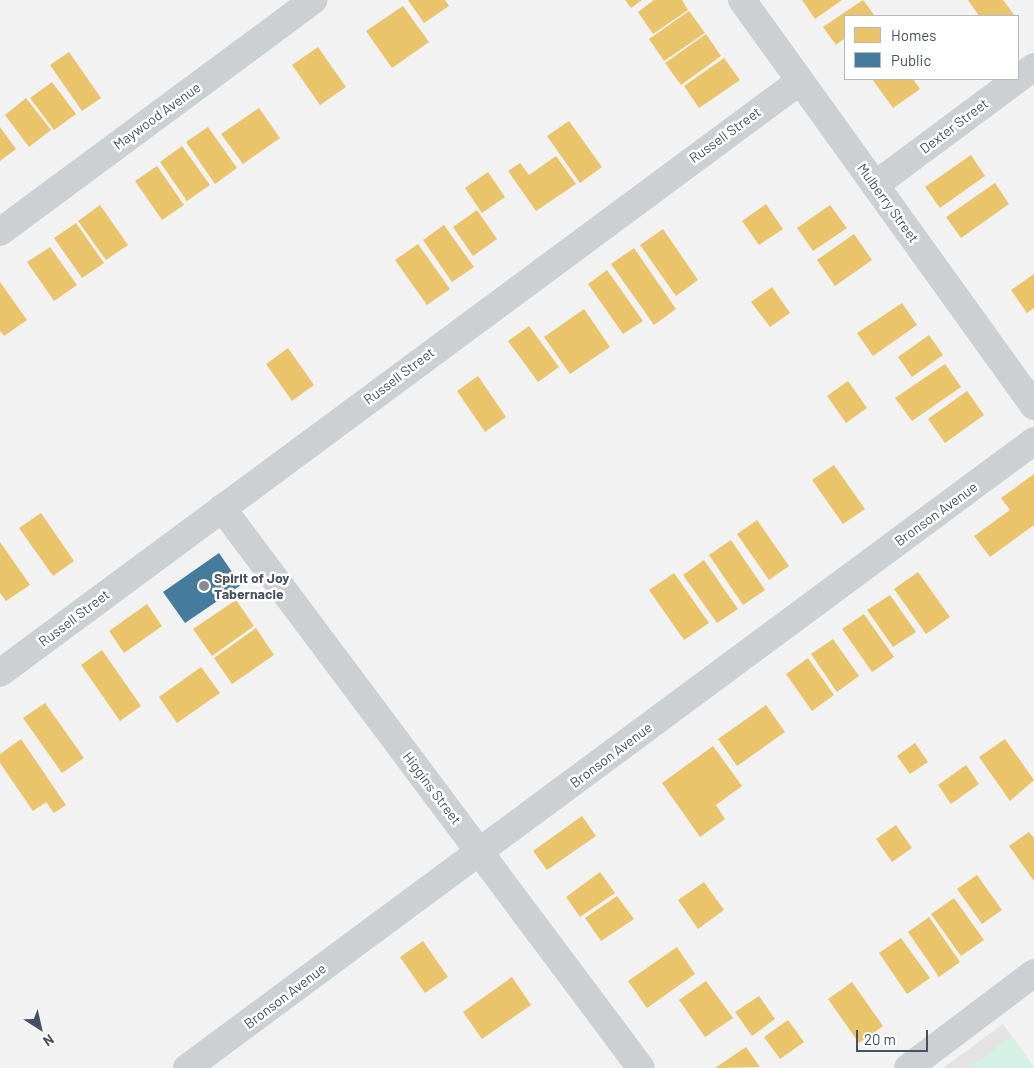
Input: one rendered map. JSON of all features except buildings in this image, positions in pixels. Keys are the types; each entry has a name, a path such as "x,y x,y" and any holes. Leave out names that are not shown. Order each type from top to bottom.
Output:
{"street":[{"name":"Maywood Avenue","path":"0,232 314,0"},
{"name":"Mulberry Street","path":"742,0 1034,406"},
{"name":"Dexter Street","path":"1019,78 1034,67"},
{"name":"Dexter Street","path":"875,185 1016,80"},
{"name":"Russell Street","path":"0,673 800,81"},
{"name":"Bronson Avenue","path":"187,1068 1034,441"},
{"name":"Higgins Street","path":"222,508 641,1068"},
{"path":"908,1068 1034,973"}],"shaded area":[{"path":"1003,1024 1034,1068 943,1068"}],"green space":[{"path":"1012,1036 1034,1068 968,1068"}],"place":[{"name":"Spirit of Joy Tabernacle","path":"204,586"}]}
